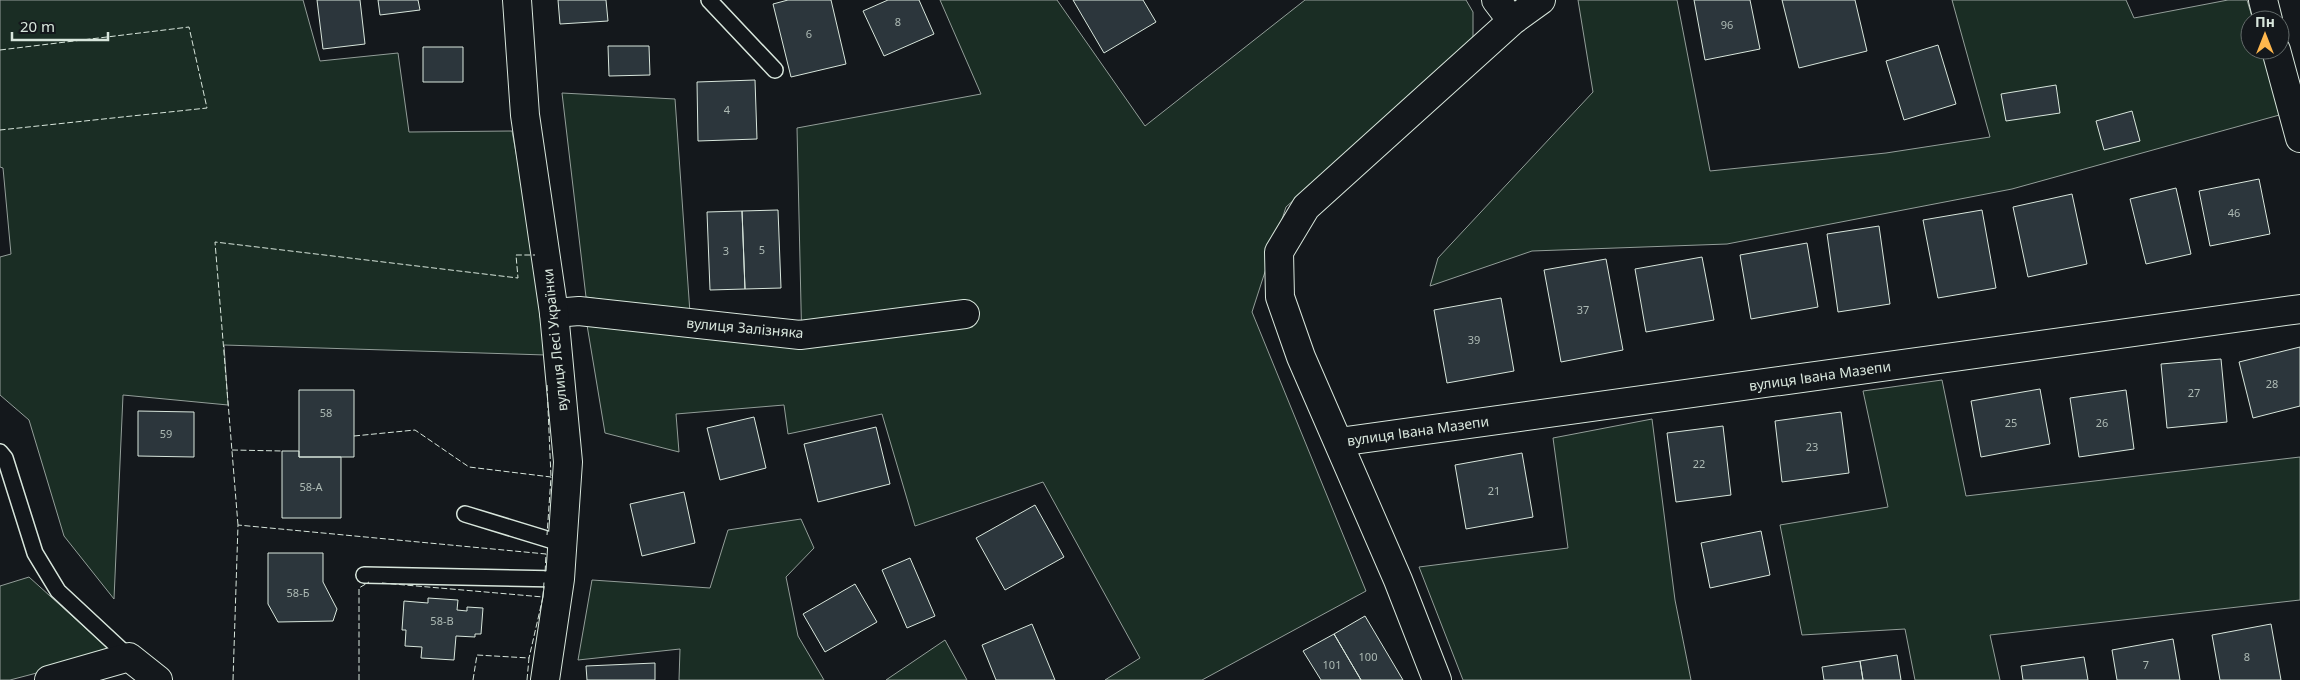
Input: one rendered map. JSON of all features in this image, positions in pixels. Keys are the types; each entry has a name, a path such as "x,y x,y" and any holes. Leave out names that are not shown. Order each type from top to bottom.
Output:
{"street":[{"name":"вулиця Лесі Українки","path":"517,0 525,115 554,314 568,462 560,579 545,680"},
{"path":"1496,0 1512,21"},
{"name":"вулиця Івана Мазепи","path":"1437,680 1398,580 1301,357 1280,297 1279,252 1306,207 1512,21 1541,0"},
{"path":"2279,60 2300,138"},
{"name":"вулиця Івана Мазепи","path":"1339,442 2300,309"},
{"name":"вулиця Залізняка","path":"554,314 579,311 800,335 965,314"},
{"path":"49,680 129,656 158,680"}],"lane":[{"path":"709,0 775,70"},
{"path":"0,452 4,458 35,553 58,591 129,656"},
{"path":"464,514 563,544"},
{"path":"364,575 560,579"}],"green space":[{"path":"0,0 303,0 320,61 398,53 409,132 512,131 535,254 546,355 224,345 228,405 123,395 114,599 64,536 29,420 0,395 0,257 11,254 3,168 0,167"},
{"path":"940,0 1057,0 1145,126 1305,0 1466,0 1473,12 1473,40 1286,207 1252,312 1366,591 1202,680 1105,680 1140,658 1043,482 915,526 882,414 788,434 784,405 676,414 679,452 605,433 587,325 802,349 797,128 981,94"},
{"path":"1578,0 1677,0 1710,171 1886,153 1990,137 1952,0 2126,0 2134,18 2228,0 2247,0 2250,10 2240,10 2240,60 2265,60 2283,114 2012,189 1727,244 1532,251 1430,286 1438,258 1593,92"},
{"path":"562,93 675,99 690,313 586,297"},
{"path":"1942,380 1966,496 2300,457 2300,600 1990,635 2000,680 1915,680 1905,629 1802,635 1780,525 1888,507 1863,391"},
{"path":"1652,419 1675,600 1691,680 1463,680 1419,567 1568,548 1553,438"},
{"path":"801,519 814,548 786,577 798,636 824,680 679,680 680,649 578,660 592,580 710,588 728,530"},
{"path":"29,577 113,653 10,680 0,680 0,586"},
{"path":"945,640 967,680 886,680"}],"building":[{"path":"317,0 360,0 365,44 323,49"},
{"path":"378,0 418,0 420,10 380,15"},
{"path":"558,0 606,0 608,21 560,24"},
{"path":"788,0 831,0 846,64 791,77 773,4"},
{"path":"888,0 919,0 934,34 884,56 863,11"},
{"path":"1073,0 1143,0 1156,22 1104,53"},
{"path":"1694,0 1750,0 1760,49 1705,60"},
{"path":"1782,0 1855,0 1867,51 1799,68"},
{"path":"1938,45 1956,104 1904,120 1886,61"},
{"path":"608,46 649,46 650,75 609,76"},
{"path":"423,47 463,47 463,82 423,82"},
{"path":"755,80 757,139 698,141 697,82"},
{"path":"2056,85 2060,113 2006,121 2001,94"},
{"path":"2132,111 2140,141 2104,150 2096,121"},
{"path":"2259,179 2270,234 2210,246 2199,191"},
{"path":"2176,188 2191,254 2146,264 2130,199"},
{"path":"2072,194 2087,264 2028,277 2013,207"},
{"path":"778,210 781,288 745,289 742,211"},
{"path":"1982,210 1996,288 1938,298 1923,220"},
{"path":"742,211 745,289 710,290 707,212"},
{"path":"1879,226 1890,304 1838,312 1827,234"},
{"path":"1807,243 1818,307 1751,319 1740,255"},
{"path":"1702,257 1714,320 1646,332 1635,269"},
{"path":"1606,259 1623,350 1561,362 1544,270"},
{"path":"1501,298 1514,371 1447,383 1434,310"},
{"path":"2300,347 2300,406 2253,418 2239,362"},
{"path":"2221,359 2227,422 2167,428 2161,364"},
{"path":"2040,389 2050,444 1981,457 1971,401"},
{"path":"299,390 354,390 354,457 299,457"},
{"path":"2126,390 2134,449 2079,457 2070,398"},
{"path":"138,411 194,412 194,457 138,456"},
{"path":"1841,412 1849,473 1782,482 1775,421"},
{"path":"754,417 766,468 720,480 707,428"},
{"path":"1723,426 1731,495 1676,502 1667,433"},
{"path":"876,427 890,484 818,502 804,444"},
{"path":"282,451 299,451 299,457 341,457 341,518 282,518"},
{"path":"1522,453 1533,517 1466,529 1455,465"},
{"path":"684,492 695,543 642,556 630,504"},
{"path":"1035,505 1064,557 1005,590 976,538"},
{"path":"1761,531 1770,575 1710,588 1701,543"},
{"path":"268,553 323,553 323,582 337,609 333,621 278,622 268,604"},
{"path":"910,558 935,616 907,628 882,570"},
{"path":"855,584 877,622 825,652 803,614"},
{"path":"428,598 458,600 457,610 467,611 467,607 483,608 481,634 475,634 475,637 456,636 454,660 421,658 422,647 405,646 406,630 402,630 404,601 428,603"},
{"path":"1365,616 1403,680 1361,680 1334,634"},
{"path":"1032,624 1055,680 996,680 982,645"},
{"path":"2271,624 2281,680 2220,680 2212,635"},
{"path":"1334,634 1361,680 1321,680 1303,651"},
{"path":"2173,639 2180,680 2117,680 2112,650"},
{"path":"1897,655 1901,680 1863,680 1860,661"},
{"path":"2084,657 2088,680 2023,680 2021,666"},
{"path":"1860,661 1863,680 1824,680 1822,667"},
{"path":"655,663 655,680 587,680 586,666"}],"fence":[{"path":"0,50 189,27 207,108 0,130"},
{"path":"238,525 215,242 518,278 516,255 535,255"},
{"path":"547,385 551,477"},
{"path":"354,436 415,430 469,467 551,477 547,535"},
{"path":"232,450 282,451"},
{"path":"233,680 238,525 546,554 545,574"},
{"path":"359,680 359,588 369,582"},
{"path":"543,597 544,582"},
{"path":"382,583 543,597 529,658"},
{"path":"473,680 477,655 529,658 527,680"}]}
